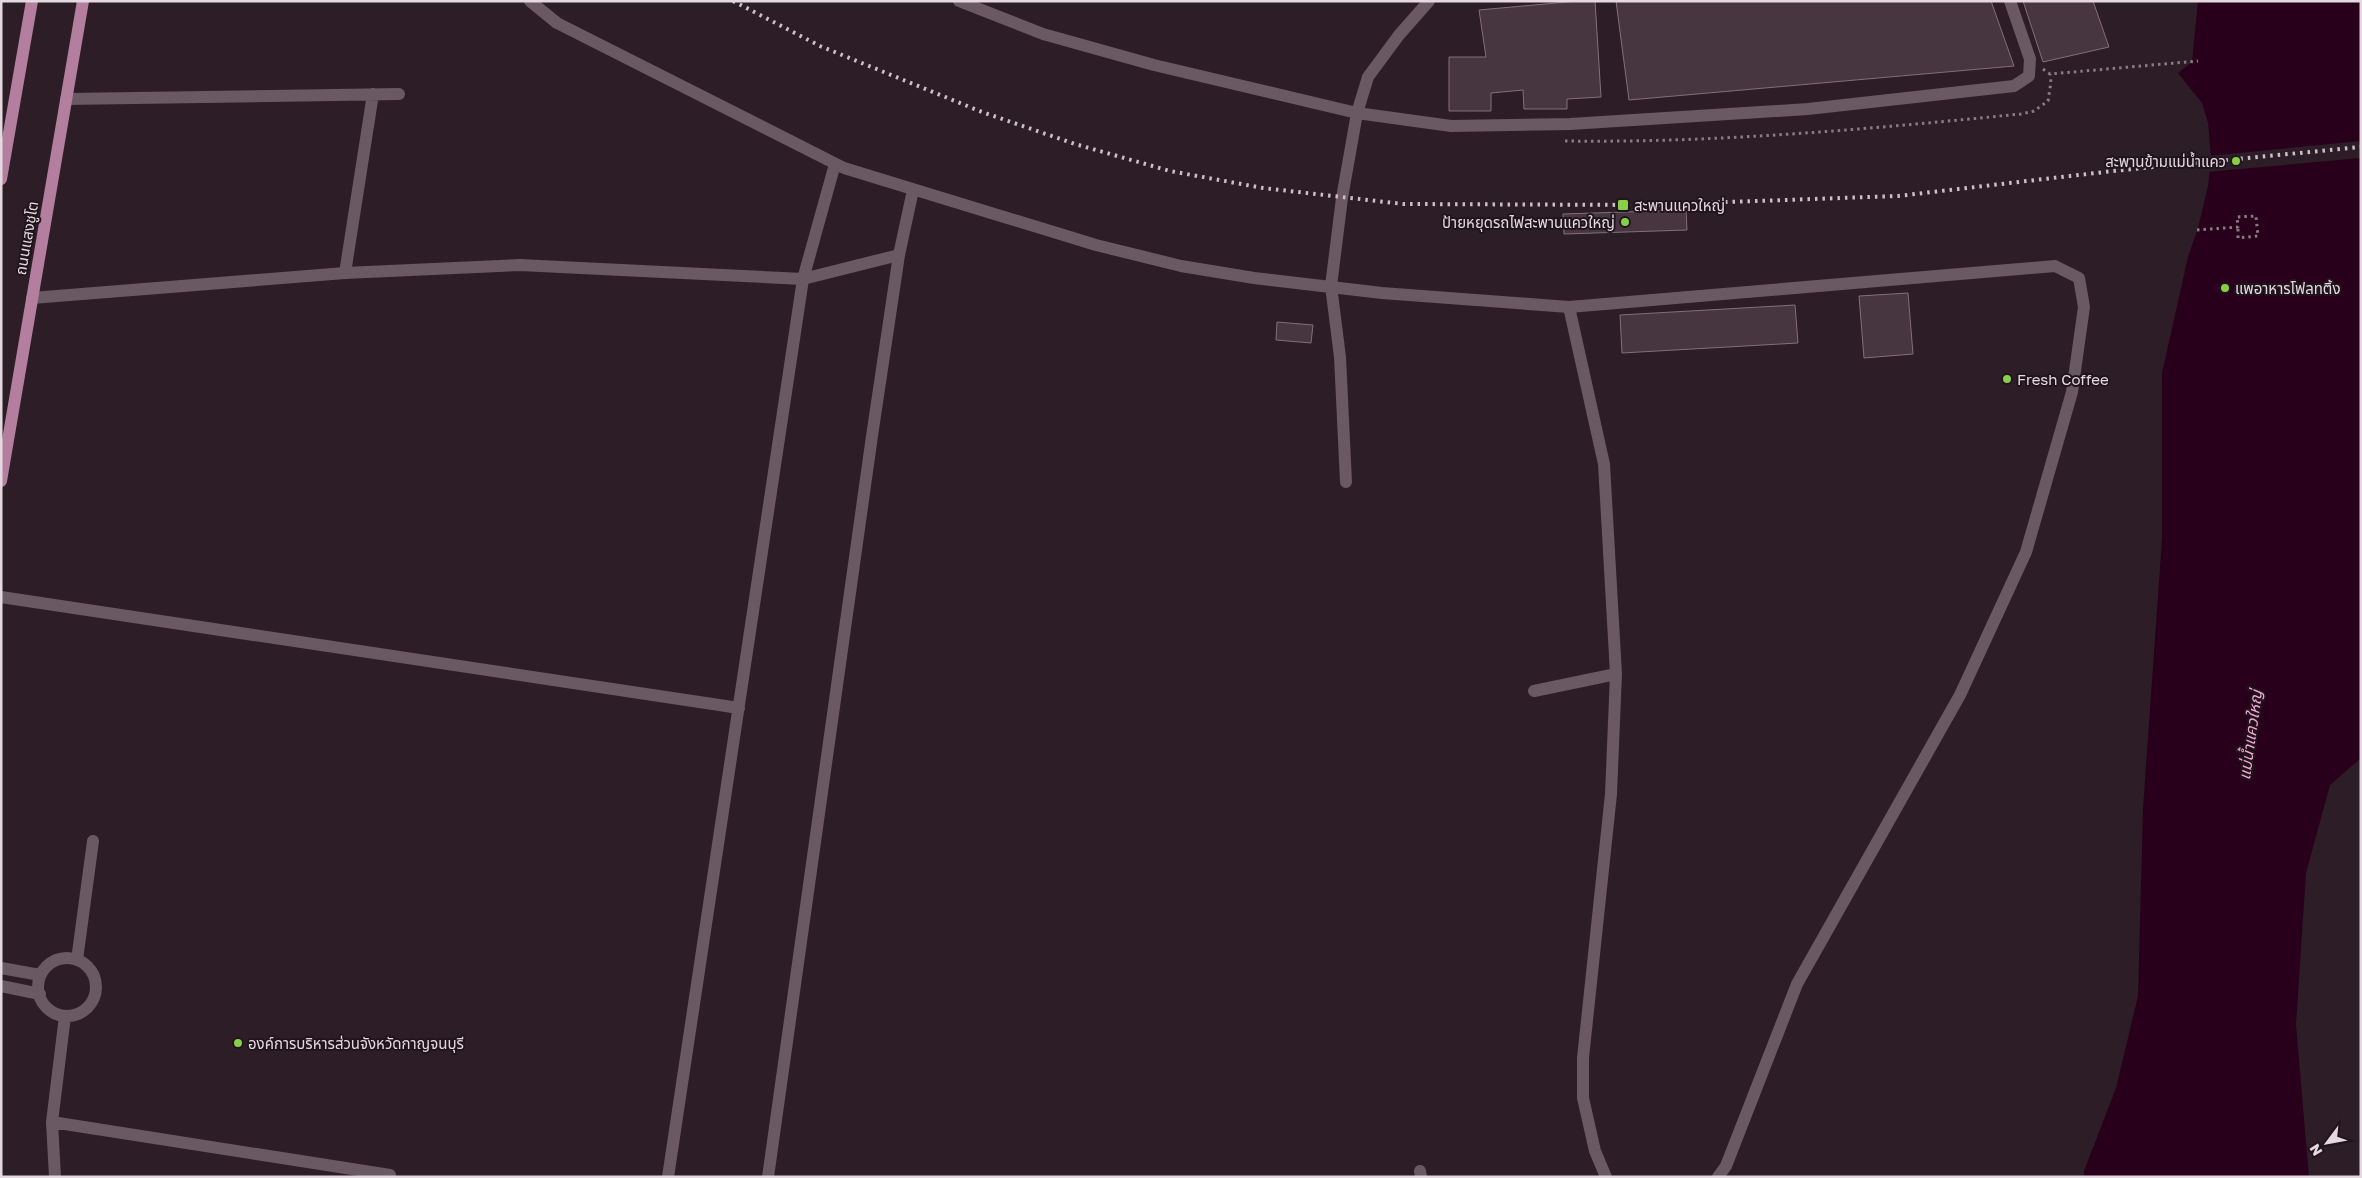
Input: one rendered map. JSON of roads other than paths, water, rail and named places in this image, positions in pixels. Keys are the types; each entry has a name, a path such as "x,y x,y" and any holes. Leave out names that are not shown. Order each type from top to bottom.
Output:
{"main road":[{"path":"1,180 32,1"},
{"name":"ถนนแสงชูโต","path":"1,481 83,1"}],"street":[{"path":"530,1 557,23 835,164 913,190 1096,245 1181,266 1254,278 1382,293 1569,307 2055,266 2078,278 2084,306 2072,392 2026,552 1960,695 1797,984 1726,1166 1718,1177"},
{"path":"959,1 1062,39 1154,65 1357,113 1451,126 1570,124 1817,108 2014,86 2029,76 2030,59 2010,1"},
{"path":"1346,482 1340,357 1331,286 1342,198 1357,113 1368,77 1399,35 1429,1"},
{"path":"345,273 373,94"},
{"path":"66,99 400,94"},
{"path":"668,1177 804,279 835,164"},
{"path":"768,1177 808,883 899,255 913,190"},
{"path":"32,298 345,273 520,265 804,279 899,255"},
{"path":"1569,307 1604,464 1616,674 1611,794 1583,1058 1583,1098 1595,1151 1606,1177"},
{"path":"1,597 739,708"},
{"path":"1534,691 1616,674"},
{"path":"77,960 93,841"},
{"path":"59,959 77,960 91,971 95,979 94,997 84,1011 65,1016 50,1010 40,994 38,986 40,975 51,963 59,959"},
{"path":"1,968 40,975"},
{"path":"1,986 40,994"},
{"path":"55,1177 52,1122 65,1016"},
{"path":"52,1122 390,1175"}],"water":[{"name":"แม่น้ำแควใหญ่","path":"2198,1 2361,1 2361,758 2330,785 2306,873 2296,1025 2309,1177 2084,1177 2084,1171 2116,1088 2138,996 2143,809 2162,539 2162,373 2188,257 2198,228 2208,186 2211,156 2208,123 2202,103 2178,73 2192,62"}],"railway":[{"path":"733,1 820,46 982,112 1075,144 1170,171 1263,188 1403,204 1643,205 1898,196 2113,171 2361,147"}],"place":[{"name":"สะพานข้ามแม่น้ำแคว","path":"2236,161"},
{"name":"สะพานแควใหญ่","path":"1623,205"},
{"name":"ป้ายหยุดรถไฟสะพานแควใหญ่","path":"1625,222"},
{"name":"แพอาหารโฟลทติ้ง","path":"2225,288"},
{"name":"Fresh Coffee","path":"2007,379"},
{"name":"องค์การบริหารส่วนจังหวัดกาญจนบุรี","path":"238,1043"}]}
